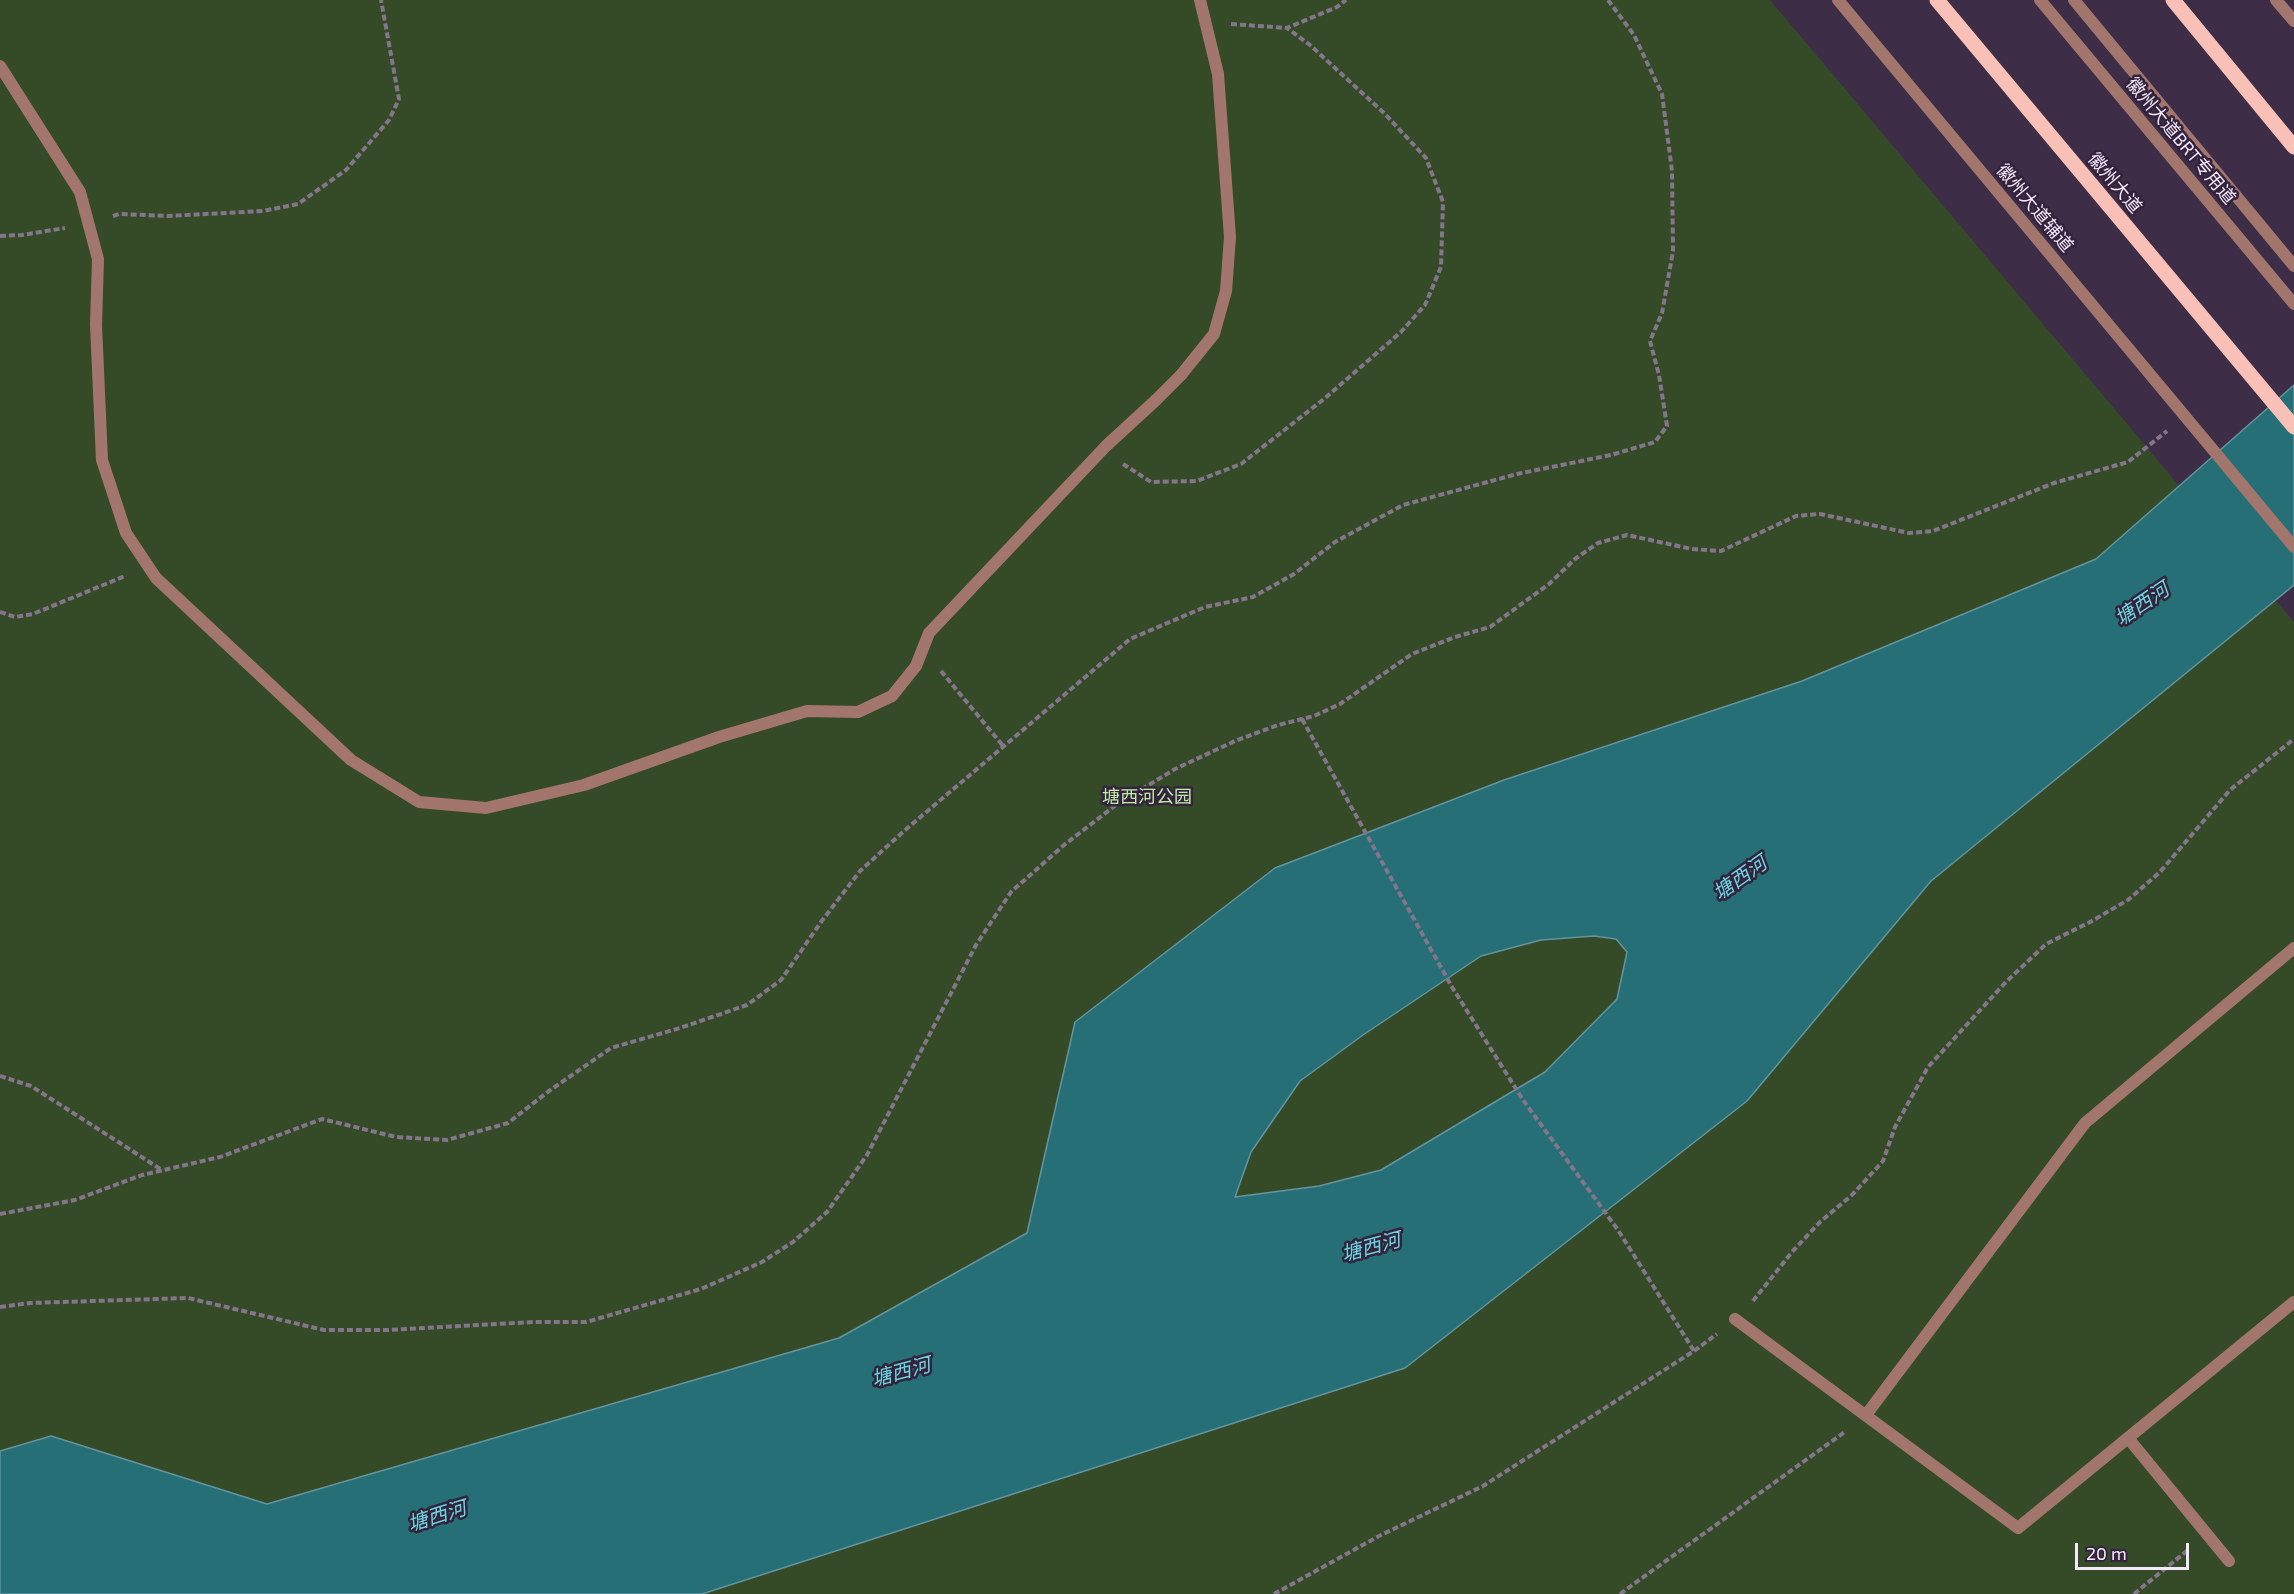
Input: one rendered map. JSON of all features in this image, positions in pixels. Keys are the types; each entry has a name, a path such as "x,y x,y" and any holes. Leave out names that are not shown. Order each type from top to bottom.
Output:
{"main road":[{"name":"徽州大道","path":"1937,0 2294,428"},
{"path":"2173,0 2294,147"}],"street":[{"path":"0,66 80,192 98,259 96,325 102,460 126,533 156,578 351,760 419,802 486,808 584,785 719,737 807,711 858,712 892,696 916,666 929,633 1106,446 1181,375 1214,333 1226,291 1230,237 1218,74 1200,0"},
{"name":"徽州大道辅道","path":"1838,0 2294,547"},
{"name":"徽州大道BRT专用道","path":"2040,0 2294,304"},
{"name":"徽州大道BRT专用道","path":"2074,0 2294,266"},
{"path":"2276,0 2294,21"},
{"path":"1866,1415 2085,1123 2294,948"},
{"path":"1735,1319 2019,1528 2294,1302"},
{"path":"2128,1438 2229,1561"}],"path":[{"path":"0,236 22,235 88,224 119,214 168,216 263,211 298,204 346,170 389,120 399,99 381,0"},
{"path":"1207,22 1287,28 1337,7 1347,0"},
{"path":"0,1214 75,1200 142,1175 220,1156 322,1119 396,1137 447,1140 508,1123 611,1048 747,1005 782,980 821,922 860,871 1130,639 1205,607 1253,597 1294,574 1335,542 1403,505 1517,474 1611,455 1655,442 1667,426 1659,375 1650,340 1662,313 1673,252 1671,160 1662,94 1634,35 1608,0"},
{"path":"1106,446 1122,464 1151,482 1197,482 1241,464 1324,399 1401,332 1425,305 1441,267 1443,202 1426,158 1384,113 1310,45 1287,28"},
{"path":"0,1307 30,1303 188,1298 324,1330 387,1330 534,1322 586,1322 701,1289 762,1262 793,1242 827,1212 867,1155 976,945 1011,892 1064,845 1116,805 1175,769 1235,741 1341,704 1412,654 1455,637 1490,627 1541,590 1575,559 1598,543 1627,535 1692,549 1720,550 1796,516 1820,514 1909,533 1934,531 2054,483 2128,462 2186,416"},
{"path":"0,612 15,617 33,614 106,584"},
{"path":"922,648 1004,747"},
{"path":"1302,719 1452,987 1509,1079 1618,1230 1694,1352"},
{"path":"1274,1594 1378,1536 1483,1486 1694,1352 1735,1319 1751,1304 1813,1229 1852,1195 1883,1161 1895,1127 1928,1067 2005,983 2046,944 2128,900 2152,879 2230,790 2294,739"},
{"path":"0,1076 30,1086 163,1170"},
{"path":"1620,1594 1823,1449 1866,1415"},
{"path":"2134,1594 2207,1534"}],"green space":[{"name":"塘西河公园","path":"0,0 1770,0 2294,622 2294,1594 0,1594"}],"water":[{"name":"塘西河","path":"2294,385 2294,585 1931,881 1747,1101 1405,1368 702,1594 0,1594 0,1451 51,1436 267,1504 839,1338 1027,1233 1075,1022 1275,868 1504,780 1802,681 2096,559","holes":["1594,936 1616,939 1627,952 1617,999 1545,1072 1381,1170 1319,1186 1235,1197 1251,1152 1300,1081 1363,1035 1481,956 1541,940"]}]}
